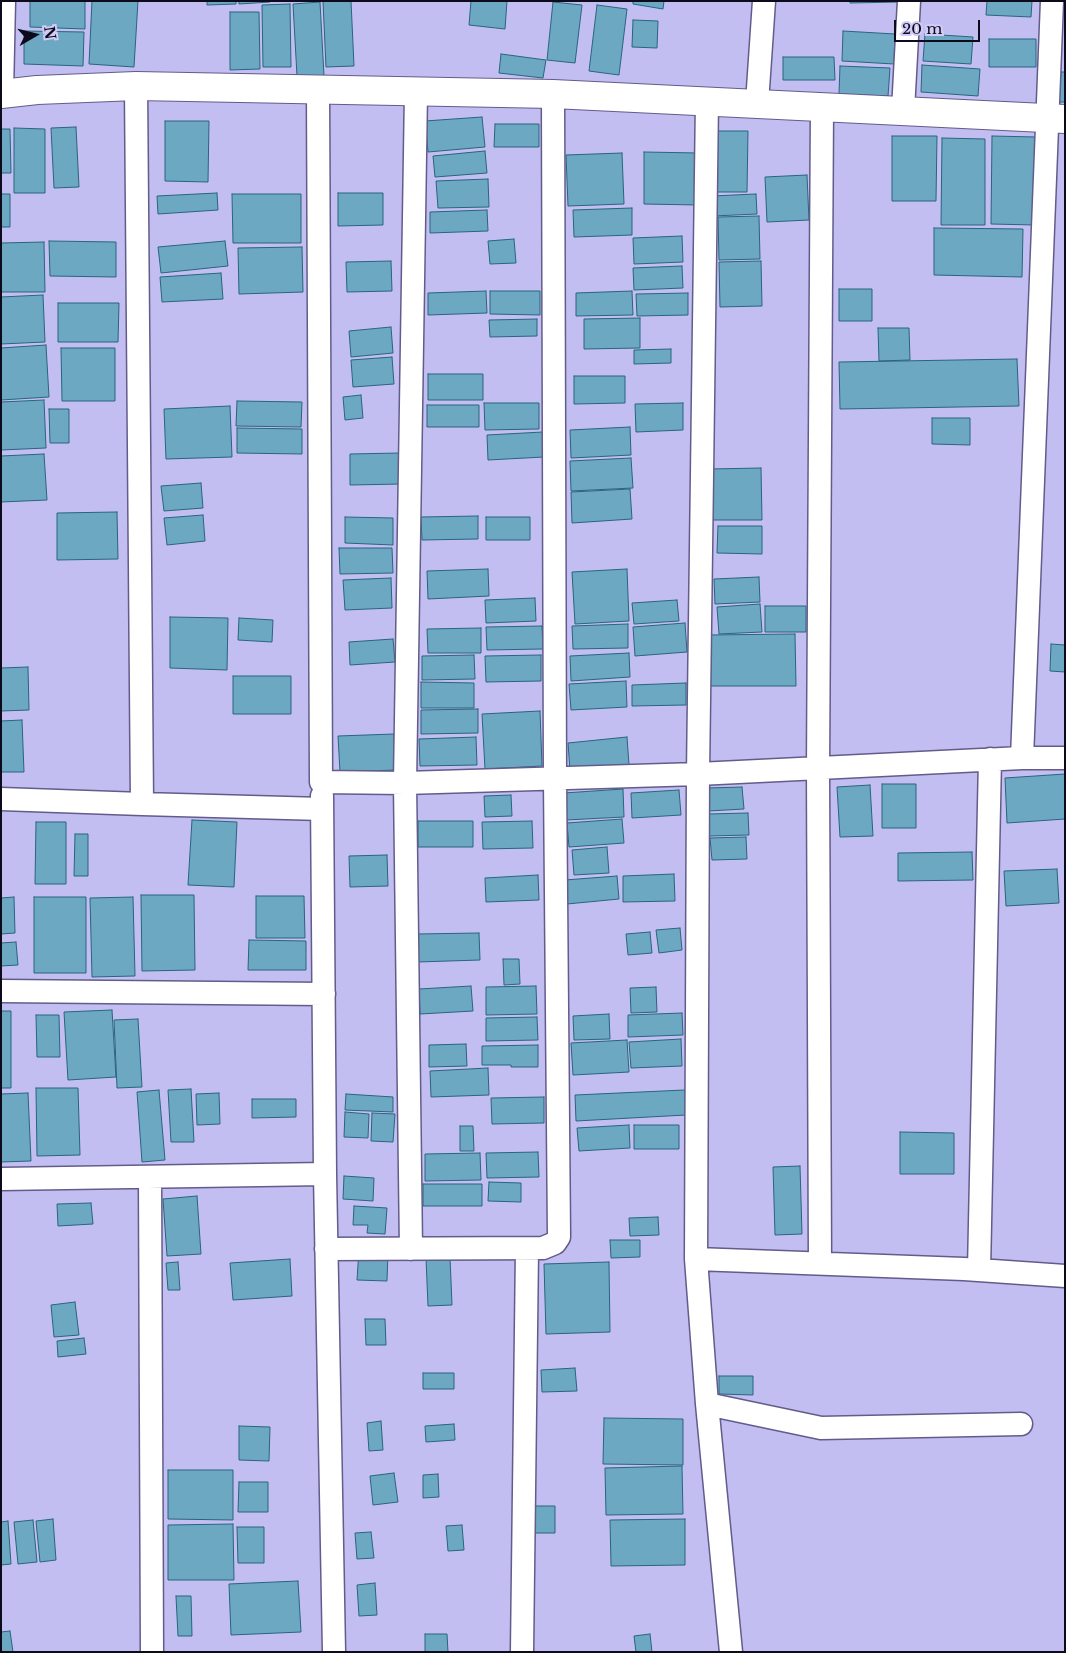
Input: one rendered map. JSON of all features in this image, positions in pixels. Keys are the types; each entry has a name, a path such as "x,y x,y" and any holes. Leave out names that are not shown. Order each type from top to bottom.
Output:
{"street":[{"path":"4,1 2,93 136,86 553,94 1056,118"},
{"path":"757,103 764,1"},
{"path":"903,110 909,1"},
{"path":"1022,758 1056,118 1052,1"},
{"path":"136,86 142,804"},
{"path":"318,90 325,1174 334,1652"},
{"path":"411,1249 405,783 416,92"},
{"path":"326,1249 527,1249 543,1248 555,1244 559,1237 555,779 553,94"},
{"path":"707,100 698,774 696,1259 707,1404 731,1652"},
{"path":"820,1263 818,768 822,106"},
{"path":"321,782 405,783 555,779 1022,758 1065,758"},
{"path":"979,1270 990,760"},
{"path":"1,799 322,809"},
{"path":"1,991 324,994"},
{"path":"1,1180 325,1174"},
{"path":"150,1177 152,1652"},
{"path":"522,1652 527,1249"},
{"path":"696,1259 979,1270 1065,1276"},
{"path":"707,1404 821,1428 1021,1424"}],"building":[{"path":"30,1 85,1 85,29 30,27"},
{"path":"92,1 138,1 134,67 89,64"},
{"path":"207,1 236,1 236,4 207,5"},
{"path":"239,1 270,1 270,2 239,4"},
{"path":"323,1 351,1 354,66 326,67"},
{"path":"471,1 507,1 505,29 469,25"},
{"path":"633,1 664,1 663,9 633,4"},
{"path":"850,1 899,1 899,2 850,3"},
{"path":"987,1 1032,1 1031,17 986,15"},
{"path":"320,2 324,76 297,76 293,4"},
{"path":"553,2 582,5 575,63 547,60"},
{"path":"290,4 291,67 263,67 262,5"},
{"path":"597,5 627,9 619,75 589,71"},
{"path":"230,12 259,12 260,69 230,70"},
{"path":"633,20 658,21 657,48 632,47"},
{"path":"24,31 84,32 83,66 24,64"},
{"path":"843,31 895,34 894,64 842,61"},
{"path":"925,34 973,37 971,64 923,61"},
{"path":"989,39 1036,39 1036,67 989,67"},
{"path":"501,54 546,60 543,78 499,73"},
{"path":"783,57 834,57 835,80 783,80"},
{"path":"922,65 980,69 978,96 921,92"},
{"path":"840,66 890,68 888,96 839,94"},
{"path":"1061,72 1065,72 1065,102 1059,102"},
{"path":"482,117 485,147 428,152 425,121"},
{"path":"165,121 209,121 208,182 165,181"},
{"path":"495,124 539,124 539,147 494,147"},
{"path":"76,127 79,187 54,188 51,128"},
{"path":"14,128 45,129 45,193 14,193"},
{"path":"1,129 10,129 11,173 1,173"},
{"path":"712,131 748,131 747,192 711,192"},
{"path":"892,136 937,136 936,201 892,201"},
{"path":"992,136 1036,137 1035,225 991,224"},
{"path":"942,138 985,139 985,225 941,225"},
{"path":"485,151 487,173 435,177 433,156"},
{"path":"644,152 698,153 698,205 644,204"},
{"path":"622,153 624,204 568,206 566,155"},
{"path":"807,175 809,220 767,222 765,177"},
{"path":"488,179 489,207 438,208 436,181"},
{"path":"217,193 218,210 158,214 157,196"},
{"path":"338,193 383,193 383,225 338,226"},
{"path":"1,194 10,194 10,227 1,227"},
{"path":"232,194 301,194 301,243 233,243"},
{"path":"756,194 757,214 713,216 712,196"},
{"path":"632,208 632,235 574,237 573,210"},
{"path":"487,210 488,231 430,233 430,212"},
{"path":"759,216 760,259 719,260 718,217"},
{"path":"934,228 1023,229 1022,277 934,275"},
{"path":"682,236 683,262 634,264 633,238"},
{"path":"514,239 516,263 490,264 488,241"},
{"path":"49,241 116,242 116,277 50,276"},
{"path":"225,241 228,266 161,273 158,247"},
{"path":"44,242 45,292 1,292 1,243"},
{"path":"302,247 303,292 239,294 238,248"},
{"path":"391,261 392,291 347,292 346,262"},
{"path":"761,261 762,306 720,307 719,262"},
{"path":"682,266 683,288 634,290 633,268"},
{"path":"221,273 223,299 162,302 160,277"},
{"path":"839,289 872,289 872,321 839,321"},
{"path":"486,291 487,313 428,315 428,293"},
{"path":"490,291 540,291 540,315 490,314"},
{"path":"632,291 633,315 576,316 576,293"},
{"path":"688,293 688,315 637,316 636,294"},
{"path":"43,295 45,342 1,344 1,297"},
{"path":"58,303 119,303 118,342 58,342"},
{"path":"640,318 640,348 584,349 584,319"},
{"path":"537,319 537,336 490,337 489,320"},
{"path":"391,327 393,353 351,357 349,331"},
{"path":"878,328 909,328 910,360 879,361"},
{"path":"46,345 49,397 1,400 1,348"},
{"path":"61,348 115,348 115,401 62,401"},
{"path":"671,349 671,363 634,364 634,350"},
{"path":"392,357 394,384 353,387 351,360"},
{"path":"1017,359 1019,406 840,409 839,362"},
{"path":"428,374 483,374 483,400 428,400"},
{"path":"574,376 625,376 625,403 574,404"},
{"path":"361,395 363,418 345,420 343,397"},
{"path":"44,400 46,448 1,450 1,402"},
{"path":"237,401 302,402 301,427 236,426"},
{"path":"484,403 539,403 539,429 485,430"},
{"path":"683,403 683,430 636,432 635,404"},
{"path":"427,405 479,405 479,427 427,427"},
{"path":"230,406 232,457 166,459 164,409"},
{"path":"49,409 69,409 69,443 50,443"},
{"path":"932,418 970,418 970,445 932,444"},
{"path":"630,427 631,455 571,458 570,430"},
{"path":"237,428 302,429 302,454 237,453"},
{"path":"543,432 544,457 488,460 487,435"},
{"path":"400,453 401,484 350,485 350,454"},
{"path":"44,454 47,500 1,502 1,456"},
{"path":"631,458 633,488 571,491 570,461"},
{"path":"761,468 762,520 711,520 710,469"},
{"path":"201,483 203,508 164,511 161,486"},
{"path":"630,489 632,519 572,523 571,492"},
{"path":"117,512 118,559 57,560 57,513"},
{"path":"203,515 205,541 167,545 164,518"},
{"path":"478,516 478,539 422,540 421,517"},
{"path":"345,517 393,518 393,545 345,543"},
{"path":"486,517 530,517 530,540 486,540"},
{"path":"718,526 762,526 762,554 717,553"},
{"path":"339,548 392,548 393,573 340,574"},
{"path":"488,569 489,596 428,599 427,571"},
{"path":"627,569 629,621 575,624 572,572"},
{"path":"759,577 760,602 715,604 714,579"},
{"path":"391,578 392,608 345,610 343,580"},
{"path":"535,598 536,621 486,623 485,600"},
{"path":"677,600 679,621 634,624 632,603"},
{"path":"760,604 762,632 719,634 717,607"},
{"path":"765,606 806,606 806,632 765,632"},
{"path":"170,617 228,618 227,670 170,668"},
{"path":"239,618 273,620 272,642 238,640"},
{"path":"685,623 687,652 635,656 633,627"},
{"path":"628,624 628,648 573,649 572,626"},
{"path":"542,626 543,649 487,650 486,627"},
{"path":"481,628 481,653 428,653 427,629"},
{"path":"795,634 796,686 709,686 708,635"},
{"path":"393,639 395,662 350,665 349,642"},
{"path":"1051,644 1065,645 1065,672 1050,671"},
{"path":"629,653 630,677 571,681 570,656"},
{"path":"474,655 475,679 422,680 422,656"},
{"path":"541,655 541,681 486,682 485,656"},
{"path":"28,667 29,710 1,711 1,668"},
{"path":"233,676 291,676 291,714 233,714"},
{"path":"626,681 627,707 571,710 569,684"},
{"path":"421,682 474,683 474,708 421,708"},
{"path":"686,683 686,705 632,706 632,685"},
{"path":"478,709 478,733 421,734 421,710"},
{"path":"540,711 542,766 485,769 482,714"},
{"path":"22,720 24,772 1,772 1,721"},
{"path":"394,734 395,770 340,772 338,736"},
{"path":"476,737 477,765 420,766 419,739"},
{"path":"627,737 629,765 570,771 568,743"},
{"path":"1065,774 1065,819 1007,823 1005,778"},
{"path":"882,784 916,784 916,828 882,828"},
{"path":"870,785 873,836 840,837 837,787"},
{"path":"742,787 744,809 708,811 707,788"},
{"path":"623,789 624,817 566,820 564,793"},
{"path":"679,790 681,815 632,818 631,793"},
{"path":"511,795 512,816 485,817 484,796"},
{"path":"748,813 749,835 709,836 709,814"},
{"path":"622,819 624,843 569,847 567,823"},
{"path":"192,820 237,822 234,887 188,885"},
{"path":"418,821 473,821 473,847 418,847"},
{"path":"532,821 533,848 483,849 482,822"},
{"path":"36,822 66,822 66,884 35,884"},
{"path":"75,834 88,834 88,876 74,876"},
{"path":"746,837 747,859 712,860 710,838"},
{"path":"607,847 609,873 574,875 572,850"},
{"path":"972,852 973,880 898,881 898,853"},
{"path":"387,855 388,886 350,887 349,856"},
{"path":"1057,869 1059,903 1006,906 1004,871"},
{"path":"674,874 675,901 623,902 623,876"},
{"path":"538,875 539,900 486,902 485,878"},
{"path":"617,876 619,899 567,904 565,880"},
{"path":"141,895 194,895 195,970 142,971"},
{"path":"256,896 304,896 305,938 256,938"},
{"path":"14,897 15,933 1,934 1,898"},
{"path":"34,897 86,897 86,973 34,973"},
{"path":"133,897 135,976 92,977 90,898"},
{"path":"680,928 682,950 659,953 656,930"},
{"path":"650,932 652,953 628,955 626,934"},
{"path":"479,933 480,960 417,962 417,934"},
{"path":"249,940 306,941 306,970 248,970"},
{"path":"16,942 18,965 1,966 1,943"},
{"path":"503,959 519,959 520,984 504,985"},
{"path":"471,986 473,1011 420,1014 419,989"},
{"path":"536,986 537,1014 486,1015 486,987"},
{"path":"656,987 657,1012 631,1013 630,988"},
{"path":"112,1010 116,1077 68,1080 64,1012"},
{"path":"1,1011 11,1011 11,1088 1,1088"},
{"path":"682,1013 683,1035 628,1037 628,1015"},
{"path":"609,1014 610,1039 574,1040 573,1016"},
{"path":"36,1015 59,1015 60,1057 37,1057"},
{"path":"537,1017 538,1040 486,1041 486,1018"},
{"path":"138,1019 142,1087 117,1088 114,1020"},
{"path":"681,1039 682,1066 631,1068 629,1042"},
{"path":"627,1040 629,1072 573,1075 571,1043"},
{"path":"466,1044 467,1066 429,1067 429,1045"},
{"path":"538,1045 538,1067 482,1065 482,1046"},
{"path":"488,1068 489,1095 431,1097 430,1071"},
{"path":"36,1088 78,1088 80,1155 37,1156"},
{"path":"191,1089 194,1142 171,1142 168,1090"},
{"path":"159,1090 165,1160 142,1162 137,1092"},
{"path":"685,1090 686,1115 576,1121 575,1095"},
{"path":"28,1093 31,1161 1,1162 1,1094"},
{"path":"219,1093 220,1124 197,1125 196,1094"},
{"path":"346,1094 393,1097 393,1112 345,1110"},
{"path":"544,1097 544,1123 492,1124 491,1098"},
{"path":"252,1099 296,1099 296,1117 252,1118"},
{"path":"345,1112 369,1114 368,1138 344,1137"},
{"path":"372,1113 395,1114 393,1142 371,1141"},
{"path":"629,1125 630,1148 579,1151 577,1128"},
{"path":"634,1125 679,1125 679,1149 634,1149"},
{"path":"460,1126 473,1126 474,1151 460,1151"},
{"path":"900,1132 954,1133 954,1174 900,1174"},
{"path":"538,1152 539,1177 487,1178 486,1153"},
{"path":"480,1153 481,1180 425,1181 425,1154"},
{"path":"800,1166 802,1234 775,1235 773,1167"},
{"path":"344,1176 374,1178 373,1201 343,1199"},
{"path":"489,1182 521,1183 521,1202 488,1201"},
{"path":"423,1184 482,1184 482,1206 423,1206"},
{"path":"197,1196 201,1254 167,1256 163,1199"},
{"path":"91,1203 93,1224 58,1226 57,1204"},
{"path":"354,1206 387,1208 385,1234 367,1233 368,1225 353,1225"},
{"path":"658,1217 659,1235 630,1236 629,1218"},
{"path":"610,1240 640,1240 640,1257 611,1258"},
{"path":"359,1250 388,1252 387,1281 357,1280"},
{"path":"450,1257 452,1305 428,1306 426,1258"},
{"path":"290,1259 292,1296 233,1300 230,1263"},
{"path":"178,1262 180,1290 168,1290 166,1263"},
{"path":"609,1262 610,1332 546,1334 544,1264"},
{"path":"75,1302 79,1335 54,1337 51,1305"},
{"path":"365,1319 385,1319 386,1345 366,1345"},
{"path":"84,1338 86,1354 58,1357 57,1341"},
{"path":"575,1368 577,1391 542,1392 541,1370"},
{"path":"423,1373 454,1373 454,1389 423,1389"},
{"path":"719,1376 753,1376 753,1395 719,1394"},
{"path":"604,1418 683,1419 683,1465 603,1464"},
{"path":"381,1421 383,1450 369,1451 367,1423"},
{"path":"454,1424 455,1440 426,1442 425,1426"},
{"path":"239,1426 270,1427 269,1461 239,1460"},
{"path":"682,1466 683,1514 606,1515 605,1468"},
{"path":"168,1470 233,1470 233,1520 168,1519"},
{"path":"394,1473 398,1502 373,1505 370,1476"},
{"path":"438,1474 439,1497 423,1498 423,1475"},
{"path":"239,1482 268,1482 268,1512 238,1512"},
{"path":"530,1506 555,1506 555,1533 530,1533"},
{"path":"53,1519 56,1560 40,1562 36,1521"},
{"path":"685,1519 685,1565 611,1566 610,1520"},
{"path":"33,1520 37,1562 18,1564 14,1522"},
{"path":"8,1521 11,1564 1,1565 1,1522"},
{"path":"233,1524 234,1580 168,1580 168,1525"},
{"path":"462,1525 464,1550 448,1551 446,1526"},
{"path":"237,1527 264,1527 264,1563 238,1563"},
{"path":"371,1532 374,1558 357,1559 355,1533"},
{"path":"298,1581 301,1632 231,1635 229,1584"},
{"path":"375,1583 377,1615 359,1616 357,1585"},
{"path":"176,1596 191,1596 192,1636 178,1636"},
{"path":"10,1631 13,1652 1,1652 1,1632"},
{"path":"425,1634 447,1634 448,1652 425,1652"},
{"path":"650,1634 652,1652 636,1652 634,1636"}]}
